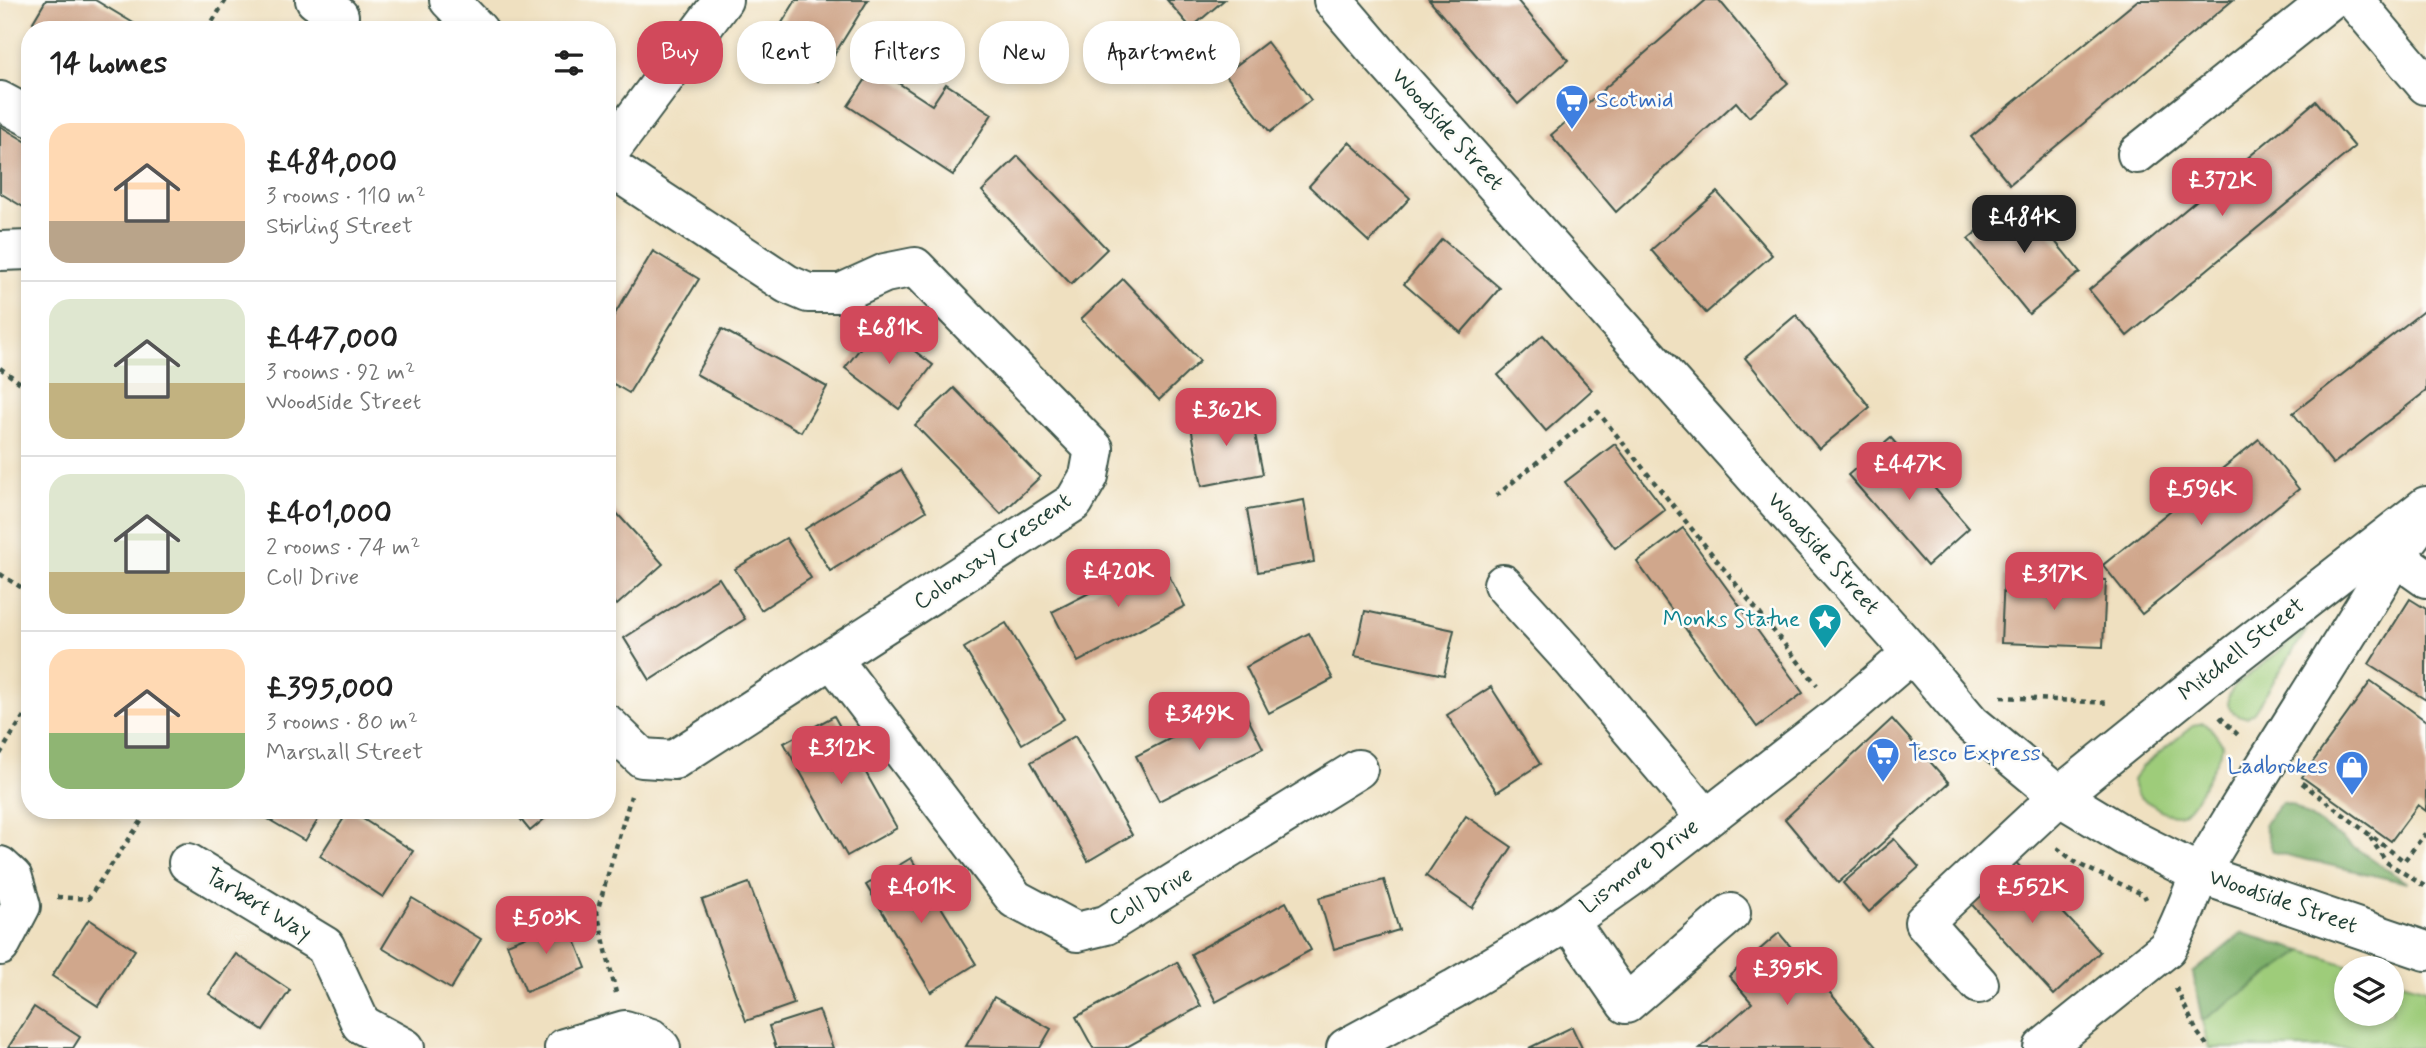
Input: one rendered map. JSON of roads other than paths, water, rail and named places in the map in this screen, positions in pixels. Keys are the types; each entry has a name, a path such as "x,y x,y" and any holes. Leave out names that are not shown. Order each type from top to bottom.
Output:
{"street":[{"path":"449,0 469,21"},
{"path":"616,143 723,0"},
{"name":"Woodside Street","path":"1333,0 1971,723 2059,796 2125,836 2200,874 2426,951"},
{"path":"2137,155 2330,0"},
{"path":"2354,0 2426,85"},
{"path":"0,101 21,112"},
{"name":"Colonsay Crescent","path":"616,171 787,284 808,293 841,293 885,273 915,267 1094,449 1089,476 1074,502 833,660 674,760 642,758 616,733"},
{"path":"0,251 21,250"},
{"name":"Mitchell Street","path":"1979,984 1924,922 2059,796 2426,506"},
{"path":"2043,1048 2166,948 2175,935 2200,874 2266,761 2395,556 2426,515"},
{"path":"2395,556 2426,578"},
{"path":"1503,584 1572,660 1706,818"},
{"name":"Lismore Drive","path":"1346,1048 1569,922 1841,715 1912,653"},
{"name":"Coll Drive","path":"833,660 1015,899 1077,932 1106,926 1358,769"},
{"name":"Tarbert Way","path":"188,863 326,946 351,1036"},
{"path":"0,946 21,906 9,880"},
{"path":"1569,922 1626,1004 1731,913"},
{"path":"564,1048 625,1030 651,1038 661,1048"},
{"path":"351,1036 405,1048"}],"place":[{"name":"Scotmid","path":"1572,131"},
{"name":"Monks Statue","path":"1825,650"},
{"name":"Tesco Express","path":"1883,784"},
{"name":"Ladbrokes","path":"2352,797"}]}
